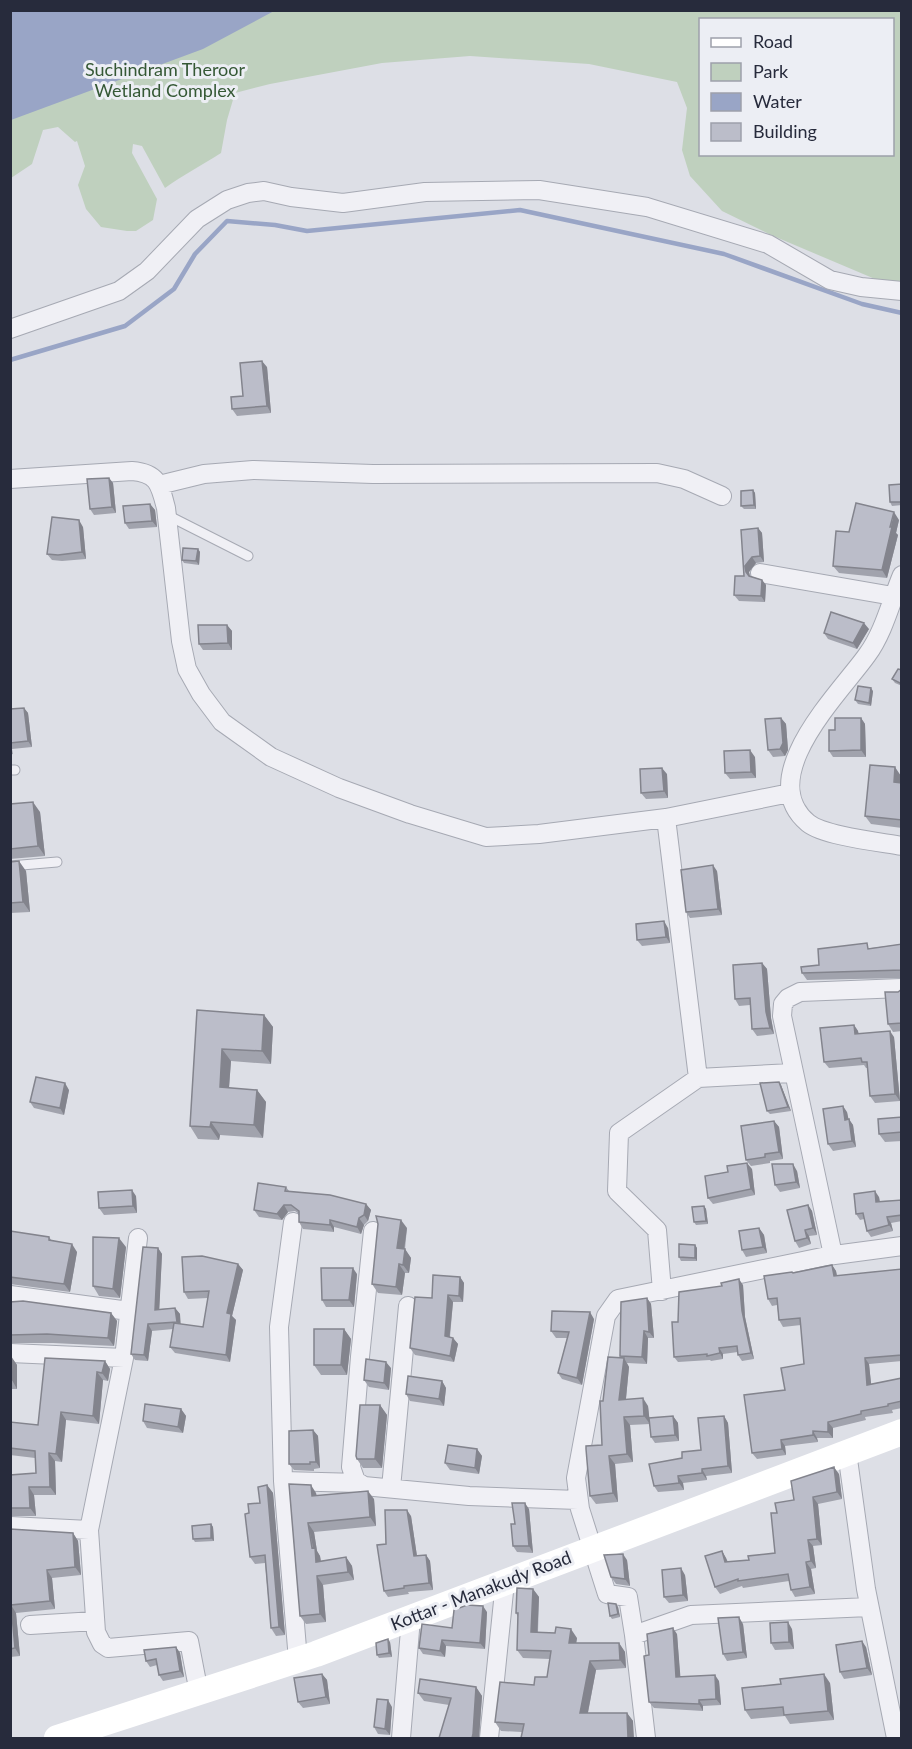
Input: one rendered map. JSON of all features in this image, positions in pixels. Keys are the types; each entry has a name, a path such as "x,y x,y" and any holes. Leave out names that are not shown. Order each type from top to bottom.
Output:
{"main road":[{"name":"Kottar - Manakudy Road","path":"57,1738 95,1732 199,1693 298,1660 902,1432"}],"street":[{"path":"10,329 119,291 147,271 197,219 227,200 248,193 264,191 291,197 343,203 425,192 539,190 647,207 768,244 830,280 861,287 902,291"},
{"path":"159,485 204,474 253,470 373,474 657,473 684,479 722,496"},
{"path":"10,479 132,471 153,476 159,485 166,515 181,641 187,669 201,694 222,722 271,757 339,788 410,814 486,837 539,834 666,818 790,793"},
{"path":"760,573 893,596"},
{"path":"902,574 868,653 808,730 791,774 790,793 795,807 809,824 829,832 902,846"},
{"path":"666,818 698,1078"},
{"path":"833,1255 792,1073 782,1010 791,995 801,992 902,988"},
{"path":"662,1291 657,1230 617,1191 619,1133 698,1078 792,1073"},
{"path":"293,1222 279,1327 283,1481 298,1660"},
{"path":"373,1232 360,1357 352,1475 364,1486 469,1496 579,1500"},
{"path":"138,1238 124,1358 89,1530 95,1621 99,1638 108,1648 189,1641 199,1693"},
{"path":"646,1738 628,1597 607,1594 592,1549 579,1500 576,1478 606,1316 618,1299 833,1255 902,1246"},
{"path":"10,1295 129,1311"},
{"path":"391,1488 408,1306"},
{"path":"10,1353 124,1358"},
{"path":"847,1452 869,1607 896,1738"},
{"path":"283,1481 359,1483"},
{"path":"10,1526 89,1530"},
{"path":"489,1738 506,1582"},
{"path":"634,1635 692,1616 869,1607"},
{"path":"401,1738 411,1618"},
{"path":"30,1625 95,1621"}],"lane":[{"path":"166,515 248,556"},
{"path":"10,866 57,862"}],"green space":[{"name":"Suchindram Theroor Wetland Complex","path":"11,11 901,11 901,290 771,235 722,211 690,176 682,150 687,108 677,82 589,64 470,56 382,63 270,84 235,93 221,153 165,188 142,146 133,144 132,153 157,199 153,220 136,231 101,227 86,209 78,185 85,166 77,141 75,142 58,127 43,130 32,164 11,178"}],"water":[{"path":"10,11 274,11 203,49 11,120"}],"building":[{"path":"262,361 267,406 232,409 231,397 243,396 240,363"},
{"path":"109,478 112,507 90,509 87,479"},
{"path":"902,484 902,502 890,502 889,485"},
{"path":"753,490 754,505 741,506 741,491"},
{"path":"856,503 894,512 882,570 833,566 836,531 849,532"},
{"path":"150,504 152,521 125,523 123,506"},
{"path":"52,517 79,520 82,552 47,554"},
{"path":"758,528 760,556 752,557 745,566 749,576 762,580 761,596 734,595 735,576 744,576 741,530"},
{"path":"183,548 198,549 196,561 182,560"},
{"path":"831,612 864,623 853,643 824,633"},
{"path":"198,625 227,625 228,643 199,644"},
{"path":"898,669 902,670 902,684 892,679"},
{"path":"858,686 871,688 869,703 855,700"},
{"path":"24,708 28,741 10,743 10,709"},
{"path":"781,718 783,743 780,749 768,750 765,719"},
{"path":"835,718 861,718 861,750 829,751 829,730 835,730"},
{"path":"750,750 751,772 725,773 724,751"},
{"path":"870,765 895,767 894,782 902,783 902,820 865,816"},
{"path":"662,768 664,791 641,793 640,769"},
{"path":"33,802 38,846 10,849 10,804"},
{"path":"19,861 23,902 10,903 10,862"},
{"path":"713,865 718,909 686,912 681,870"},
{"path":"664,921 666,937 637,940 636,924"},
{"path":"867,943 868,949 902,944 902,970 802,973 801,967 819,965 818,949"},
{"path":"762,963 766,1012 770,1028 752,1029 750,998 735,999 733,965"},
{"path":"902,989 902,1023 888,1024 885,992 898,992"},
{"path":"197,1010 264,1015 262,1051 222,1049 220,1087 257,1090 254,1125 211,1122 210,1127 190,1126"},
{"path":"854,1025 855,1034 890,1031 895,1094 870,1096 867,1062 862,1062 861,1058 824,1062 820,1028"},
{"path":"36,1077 65,1083 60,1108 30,1102"},
{"path":"779,1082 788,1107 767,1111 760,1083"},
{"path":"843,1106 845,1120 849,1119 852,1141 828,1144 823,1109"},
{"path":"902,1117 902,1132 879,1134 878,1119"},
{"path":"774,1121 779,1152 746,1160 741,1126"},
{"path":"747,1163 751,1189 708,1198 705,1176 728,1172 727,1166"},
{"path":"772,1164 793,1164 796,1182 775,1185"},
{"path":"258,1183 286,1187 285,1191 330,1195 366,1204 364,1215 359,1218 357,1227 330,1220 330,1225 299,1222 299,1211 291,1205 284,1205 277,1214 254,1210"},
{"path":"132,1190 133,1206 99,1208 98,1192"},
{"path":"875,1191 876,1202 902,1200 902,1215 887,1217 889,1225 867,1231 863,1213 856,1214 854,1194"},
{"path":"808,1205 813,1228 805,1230 807,1238 795,1241 787,1210"},
{"path":"704,1206 706,1221 694,1222 692,1207"},
{"path":"376,1216 401,1220 397,1248 405,1249 403,1265 399,1264 396,1287 372,1284 378,1224"},
{"path":"759,1228 763,1247 742,1250 739,1231"},
{"path":"10,1231 49,1237 49,1240 72,1244 64,1284 10,1277"},
{"path":"93,1237 119,1238 113,1289 93,1286"},
{"path":"679,1244 695,1245 695,1258 679,1257"},
{"path":"143,1247 158,1248 155,1310 175,1308 177,1322 148,1324 144,1355 131,1354"},
{"path":"202,1256 238,1264 227,1313 231,1314 226,1355 170,1347 174,1323 203,1327 209,1291 184,1292 182,1257"},
{"path":"832,1265 834,1276 902,1269 902,1355 865,1358 867,1385 902,1378 902,1401 828,1422 828,1432 813,1431 813,1435 781,1440 782,1449 752,1453 744,1395 785,1390 781,1368 804,1364 800,1318 779,1320 777,1298 768,1299 764,1276"},
{"path":"321,1268 353,1268 349,1300 322,1300"},
{"path":"433,1275 460,1277 459,1296 448,1295 445,1336 453,1338 450,1356 410,1348 415,1297 432,1298"},
{"path":"739,1279 742,1311 751,1353 738,1355 737,1346 719,1348 720,1353 707,1356 707,1354 674,1357 672,1322 678,1322 679,1292 722,1286 721,1283"},
{"path":"647,1298 649,1332 644,1331 642,1357 620,1356 621,1302"},
{"path":"23,1301 111,1313 108,1338 47,1334 10,1335 10,1302"},
{"path":"552,1311 590,1312 577,1378 558,1373 569,1332 551,1331"},
{"path":"314,1329 344,1329 341,1365 314,1365"},
{"path":"11,1356 12,1380 10,1380"},
{"path":"608,1357 624,1358 619,1400 643,1398 644,1416 624,1417 627,1454 609,1456 613,1493 590,1496 586,1446 602,1445 600,1401 603,1401"},
{"path":"45,1358 105,1361 102,1373 97,1372 93,1416 61,1412 56,1454 49,1453 50,1487 29,1487 30,1508 10,1508 10,1475 36,1473 35,1451 10,1448 10,1422 38,1425"},
{"path":"366,1359 386,1362 384,1383 364,1380"},
{"path":"408,1376 442,1381 439,1399 406,1394"},
{"path":"145,1404 181,1409 178,1427 143,1421"},
{"path":"360,1405 380,1405 375,1459 357,1459 356,1456"},
{"path":"673,1416 675,1435 651,1437 649,1418"},
{"path":"724,1416 728,1466 702,1469 702,1473 678,1476 679,1483 654,1486 649,1464 682,1458 682,1452 701,1450 698,1418"},
{"path":"313,1430 316,1462 289,1464 289,1431"},
{"path":"448,1445 477,1449 475,1468 445,1463"},
{"path":"834,1467 837,1492 813,1497 817,1539 808,1540 811,1561 806,1562 810,1587 791,1590 788,1574 738,1581 738,1579 715,1587 705,1556 722,1551 725,1562 749,1560 748,1556 775,1553 771,1513 777,1513 775,1503 794,1500 791,1481"},
{"path":"289,1484 311,1485 312,1496 368,1491 370,1517 308,1523 312,1548 315,1547 316,1562 346,1557 348,1572 317,1576 320,1614 300,1616"},
{"path":"267,1485 279,1627 271,1628 265,1555 250,1557 245,1514 249,1513 248,1504 260,1503 258,1487"},
{"path":"512,1503 525,1503 529,1546 513,1546 511,1524 515,1524"},
{"path":"385,1510 407,1510 414,1556 426,1555 429,1583 384,1591 377,1545 386,1544"},
{"path":"211,1524 211,1538 193,1539 192,1526"},
{"path":"10,1529 73,1533 75,1567 47,1570 50,1601 11,1605 15,1648 10,1649"},
{"path":"623,1554 625,1579 611,1577 604,1555"},
{"path":"681,1568 683,1595 664,1597 662,1570"},
{"path":"517,1588 533,1589 531,1632 555,1633 556,1627 571,1629 569,1643 619,1643 620,1660 590,1661 580,1713 627,1713 628,1738 521,1738 524,1724 495,1722 500,1682 534,1685 535,1677 547,1677 551,1651 517,1650"},
{"path":"608,1603 616,1604 618,1614 610,1616"},
{"path":"467,1605 483,1606 480,1643 442,1640 440,1651 419,1648 422,1624 452,1628 454,1610"},
{"path":"739,1617 743,1652 723,1654 718,1618"},
{"path":"788,1622 789,1642 771,1643 770,1623"},
{"path":"673,1628 676,1677 715,1675 716,1699 699,1700 699,1704 649,1702 644,1656 649,1655 647,1634"},
{"path":"388,1639 389,1653 377,1655 376,1643"},
{"path":"862,1641 867,1668 840,1672 836,1645"},
{"path":"176,1647 180,1671 159,1675 156,1659 146,1661 144,1650"},
{"path":"322,1674 326,1697 298,1702 294,1678"},
{"path":"824,1674 828,1711 784,1715 783,1707 745,1710 742,1688 781,1684 780,1679"},
{"path":"420,1679 476,1687 472,1738 439,1738 451,1698 418,1693"},
{"path":"377,1699 388,1700 385,1729 374,1727"}],"waterway":[{"path":"10,360 125,326 174,289 195,254 227,221 275,225 307,231 520,210 724,254 862,304 902,313"}]}
